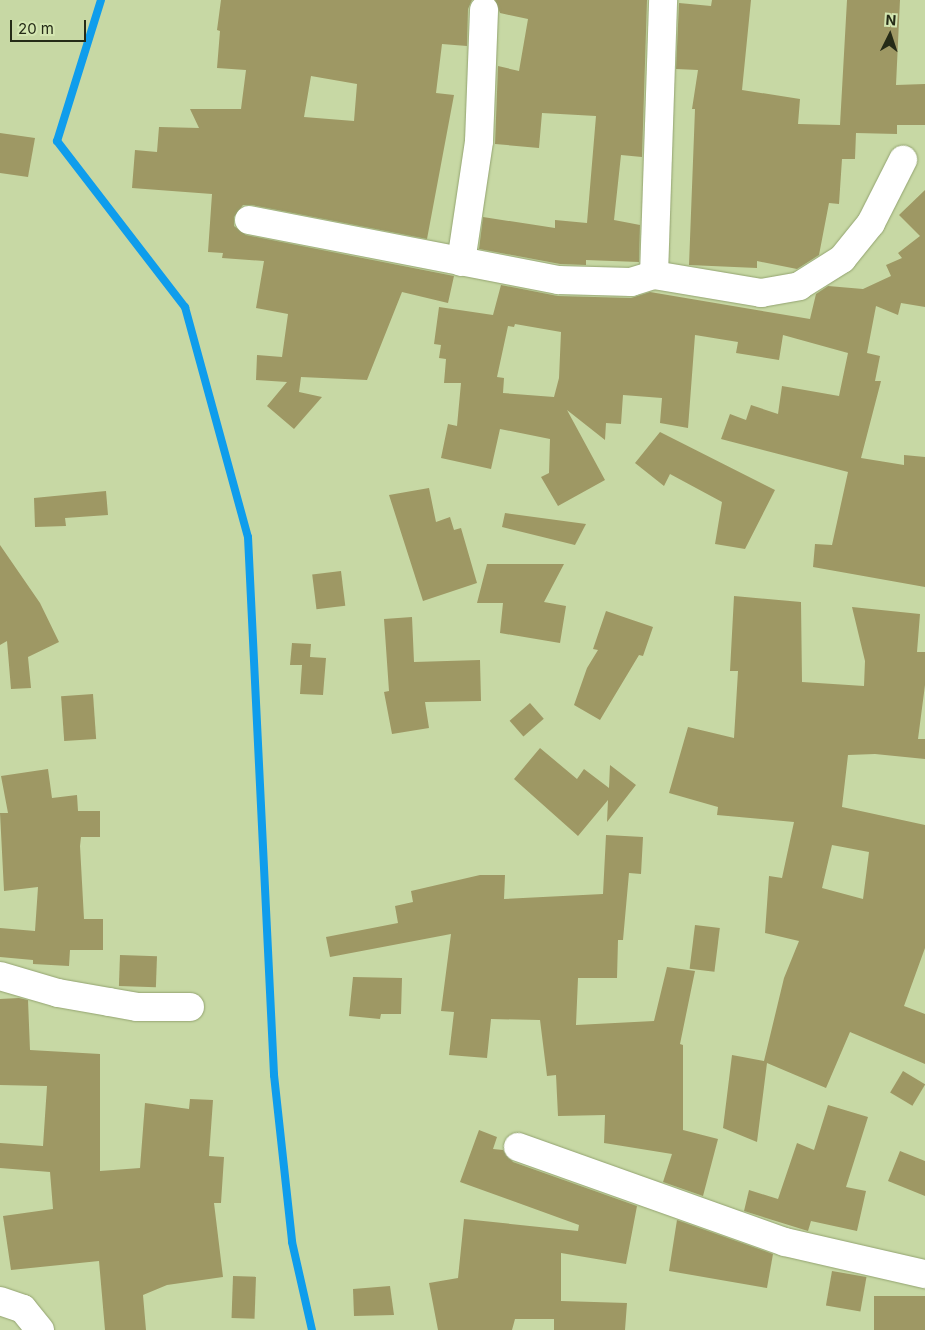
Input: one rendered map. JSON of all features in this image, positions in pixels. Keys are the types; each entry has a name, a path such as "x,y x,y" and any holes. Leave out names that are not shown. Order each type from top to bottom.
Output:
{"street":[{"path":"654,275 663,0"},
{"path":"461,262 479,141 484,10"},
{"path":"249,220 558,280 631,282 654,275 761,293 799,286 842,259 871,222 903,160"},
{"path":"0,976 58,993 137,1007 190,1007"},
{"path":"518,1147 785,1242 925,1274"},
{"path":"0,1301 22,1309 40,1330"}],"building":[{"path":"221,0 472,0 468,9 467,46 442,44 436,93 454,95 427,239 252,205 243,205 234,217 234,226 246,235 454,276 448,303 402,292 367,380 301,377 299,392 322,397 294,429 267,406 287,382 256,380 257,355 282,357 288,314 256,308 264,261 222,258 223,253 208,252 212,194 132,188 135,150 157,152 159,127 199,128 190,109 241,109 246,70 217,68 220,31 217,30","holes":["311,76 357,84 354,121 304,117"]},
{"path":"495,0 647,0 642,157 621,155 614,220 640,225 639,262 586,260 586,265 560,264 479,249 483,217 555,228 555,220 587,223 596,116 542,113 539,148 495,144 498,66 519,71 528,19 500,13"},
{"path":"712,0 751,0 742,90 800,99 798,124 840,125 847,0 900,0 896,85 925,84 925,125 897,125 897,134 856,133 855,159 842,159 839,204 829,203 819,255 797,269 757,261 757,268 689,265 695,109 692,109 698,70 676,69 679,3 711,6"},
{"path":"0,133 35,138 28,177 0,173"},
{"path":"925,190 925,307 901,303 898,315 876,306 867,353 880,356 875,381 881,381 861,458 904,465 904,455 925,457 925,587 813,567 815,544 832,545 848,472 721,439 730,414 746,420 751,405 778,414 782,386 839,396 848,353 783,335 779,360 736,353 738,342 695,335 688,428 660,423 662,398 623,395 621,424 606,423 605,440 567,410 605,480 558,506 541,477 549,473 550,439 500,429 491,469 441,458 448,424 457,426 461,383 444,383 446,359 439,358 441,345 434,344 439,307 493,315 501,285 558,296 631,298 650,292 810,319 816,294 828,286 863,289 891,276 886,265 902,258 898,253 920,236 899,215","holes":["515,324 561,332 559,378 554,397 503,393 504,378 497,377 508,326 514,327"]},
{"path":"660,432 775,490 745,549 715,544 722,502 670,474 664,486 635,463"},
{"path":"429,488 436,522 450,517 454,530 461,528 477,583 423,601 389,495"},
{"path":"106,491 108,515 65,518 66,526 35,527 34,498"},
{"path":"505,513 586,524 575,545 502,527"},
{"path":"0,545 40,603 59,642 28,657 31,688 11,689 7,641 0,645"},
{"path":"487,564 564,564 544,602 566,606 560,643 500,633 503,603 477,603"},
{"path":"341,571 345,606 316,609 312,575"},
{"path":"734,596 801,602 802,682 864,686 865,661 852,607 920,614 917,652 925,652 925,685 918,739 925,739 925,759 875,754 848,755 842,807 925,825 925,948 904,1006 925,1014 925,1064 850,1032 826,1088 767,1063 757,1142 723,1128 732,1055 764,1061 784,978 799,941 765,933 769,876 782,878 794,822 717,815 718,807 669,793 688,727 734,738 738,671 730,671","holes":["832,845 869,852 863,899 822,888"]},
{"path":"606,611 653,627 643,656 639,655 600,720 574,705 587,668 598,650 593,649"},
{"path":"412,617 414,662 480,660 481,701 425,702 429,728 392,734 384,692 389,691 384,619"},
{"path":"292,643 311,644 310,657 326,658 323,695 300,694 302,665 290,665"},
{"path":"93,694 96,739 64,741 61,696"},
{"path":"530,703 544,719 523,737 510,721"},
{"path":"540,748 577,779 584,769 609,788 610,765 636,785 607,822 608,800 578,836 514,779"},
{"path":"48,769 52,798 77,795 78,811 100,811 100,837 81,837 80,846 84,919 103,919 103,950 70,950 69,966 33,964 33,960 0,957 0,928 35,931 38,887 4,891 0,813 8,813 1,776"},
{"path":"606,835 643,837 641,874 629,873 623,940 618,940 617,978 578,978 576,1025 654,1021 667,967 695,971 680,1044 683,1045 683,1130 718,1139 703,1196 663,1182 672,1154 604,1143 605,1115 558,1116 556,1075 547,1076 540,1020 491,1019 487,1058 449,1055 454,1012 441,1011 451,934 330,957 326,937 398,923 395,906 413,902 411,891 480,875 505,875 504,899 603,894"},
{"path":"695,925 720,928 714,972 690,969"},
{"path":"120,955 157,956 156,987 119,986"},
{"path":"353,977 402,978 401,1014 381,1014 380,1019 349,1016"},
{"path":"19,998 28,1000 30,1050 100,1054 100,1171 140,1168 145,1103 189,1109 190,1099 213,1100 209,1156 224,1157 221,1203 214,1203 223,1277 167,1285 143,1295 146,1330 105,1330 99,1261 11,1270 3,1216 53,1209 50,1172 0,1168 0,1143 43,1146 47,1086 0,1085 0,999"},
{"path":"903,1071 925,1084 912,1106 890,1092"},
{"path":"828,1105 868,1117 846,1187 866,1191 857,1231 811,1221 808,1231 744,1211 749,1190 778,1199 797,1143 814,1150"},
{"path":"479,1130 497,1137 493,1149 503,1150 513,1162 637,1206 626,1264 561,1253 561,1301 627,1303 625,1330 554,1330 554,1319 515,1319 512,1330 438,1330 429,1283 458,1278 464,1219 578,1231 579,1225 460,1182"},
{"path":"900,1151 925,1161 925,1196 888,1181"},
{"path":"677,1220 773,1254 767,1288 669,1271"},
{"path":"832,1271 866,1277 860,1312 826,1305"},
{"path":"233,1276 256,1277 255,1319 232,1318"},
{"path":"390,1286 394,1315 354,1316 353,1289"},
{"path":"874,1296 925,1296 925,1330 874,1330"}],"waterway":[{"path":"101,0 57,141 185,307 248,537 274,1075 292,1242 312,1330"}]}
